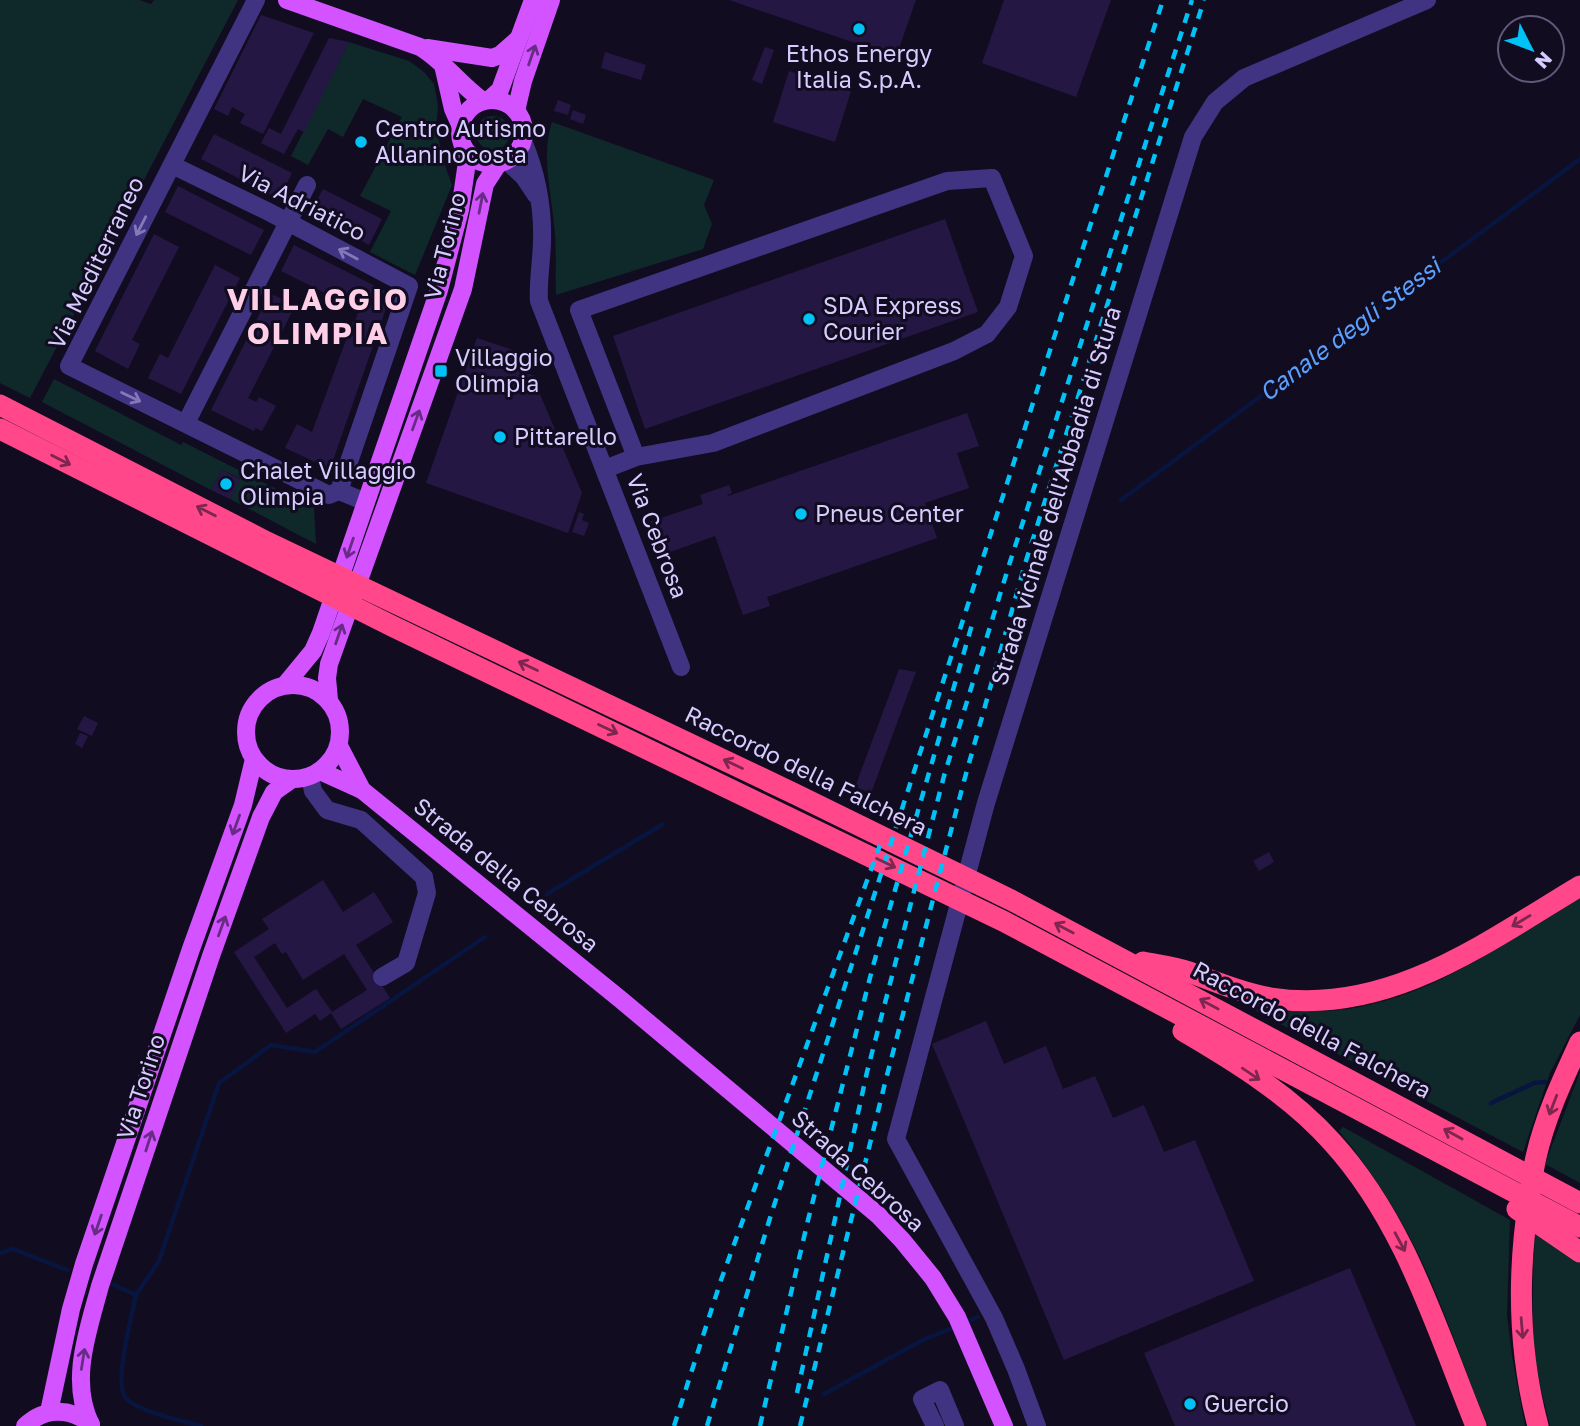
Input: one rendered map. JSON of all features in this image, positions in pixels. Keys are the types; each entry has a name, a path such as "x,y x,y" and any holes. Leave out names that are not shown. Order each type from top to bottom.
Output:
{"highway":[{"name":"Raccordo della Falchera","path":"0,405 392,626 1003,920 1367,1114 1508,1185 1549,1186 1580,1203"},
{"name":"Raccordo della Falchera","path":"0,429 263,551 399,605 1012,900 1117,956 1508,1185"},
{"path":"1117,956 1187,971 1241,991 1269,997 1299,1001 1352,998 1402,985 1450,963 1580,886"},
{"path":"1049,945 1131,1002 1255,1076 1331,1140 1370,1192 1407,1256 1476,1426"},
{"path":"1538,1426 1528,1381 1520,1312 1523,1241 1536,1157 1554,1102 1580,1042"},
{"path":"1508,1185 1580,1252"},
{"path":"1545,1217 1580,1227"}],"main road":[{"path":"287,0 420,47 485,58 500,55 519,38"},
{"path":"420,47 437,58 470,92 486,100 500,101 516,111 524,128 523,141 517,152 503,163 482,164 468,155 459,136 460,125 471,107 486,100 500,90 533,0"},
{"path":"516,111 523,81 551,0"},
{"path":"443,65 453,110 460,125"},
{"name":"Via Torino","path":"285,685 313,651 366,502 449,258 468,155"},
{"name":"Via Torino","path":"329,700 329,664 463,289 485,184 503,163"},
{"path":"285,685 309,687 329,700 340,723 339,746 328,765 315,774 291,780 275,776 263,769 254,759 246,736 252,709 261,698 273,689 285,685"},
{"name":"Strada della Cebrosa","path":"339,746 362,789"},
{"name":"Via Torino","path":"49,1412 71,1309 85,1264 243,805 254,759"},
{"name":"Strada della Cebrosa","path":"315,774 362,789 620,999"},
{"name":"Via Torino","path":"92,1425 84,1410 80,1380 88,1332 100,1286 211,956 261,817 274,792 291,780"},
{"name":"Strada Cebrosa","path":"620,999 878,1215 902,1240 933,1278 957,1317 1004,1426"},
{"path":"25,1426 39,1415 49,1412 74,1414 92,1425"}],"street":[{"name":"Via Mediterraneo","path":"256,0 69,366 329,495 339,491 366,502"},
{"name":"Strada vicinale dell'Abbadia di Stura","path":"896,1139 986,803 1193,137 1215,103 1244,78 1427,0"},
{"name":"Via Cebrosa","path":"523,141 532,162 542,204 541,258 537,282 539,301 681,667"},
{"path":"503,163 524,177 542,204"},
{"name":"Via Adriatico","path":"172,165 409,286"},
{"path":"605,469 636,457 713,443 954,351 987,334 1008,307 1024,257 992,178 947,181 579,310 636,457"},
{"path":"186,424 307,185"},
{"name":"Via Torino","path":"339,491 409,286"},
{"path":"315,774 313,791 327,810 361,820 424,877 427,893 406,963 382,977"},
{"name":"Strada Cebrosa","path":"896,1139 994,1318 1037,1426"},
{"path":"935,1426 922,1399 940,1390 955,1426"}],"green space":[{"path":"0,0 139,0 151,4 154,0 238,0 30,398 0,383"},
{"path":"349,42 409,61 434,84 438,106 436,128 452,185 415,275 370,252 391,211 360,196 402,117 363,99 343,137 328,129 308,165 291,156"},
{"path":"493,116 505,121 510,133 505,145 493,150 481,145 476,133 481,121"},
{"path":"552,122 714,180 704,205 712,224 703,249 556,295 555,233 547,160"},
{"path":"54,379 181,445 183,442 314,508 316,544 230,499 240,478 222,470 211,490 42,402"},
{"path":"1580,898 1580,1015 1550,1073 1523,1152 1256,1011 1258,1007 1334,1011 1390,1000 1447,977"},
{"path":"1580,1072 1580,1183 1545,1164"},
{"path":"1343,1127 1510,1220 1507,1315 1525,1426 1488,1426 1416,1248 1381,1187 1339,1131"},
{"path":"1535,1233 1580,1263 1580,1426 1550,1426 1542,1392 1535,1357 1533,1326"}],"building":[{"name":"Ethos Energy Italia S.p.A.","path":"729,0 916,0 896,57"},
{"path":"1004,0 1111,0 1076,97 982,63"},
{"path":"261,15 314,33 263,134 240,123 245,114 232,107 228,116 214,109"},
{"path":"329,38 349,42 304,132 298,129 284,154 261,143 269,128 281,134"},
{"path":"765,47 774,50 762,84 752,80"},
{"path":"605,52 646,65 641,80 601,68"},
{"path":"789,71 851,91 835,142 773,122"},
{"path":"558,100 571,105 568,115 554,111"},
{"path":"573,110 586,115 583,124 570,119"},
{"path":"214,134 292,173 279,199 201,159"},
{"path":"178,186 264,230 251,255 165,212"},
{"path":"323,189 382,219 369,245 310,214"},
{"name":"SDA Express Courier","path":"945,219 978,312 645,429 613,336"},
{"path":"154,234 179,247 132,340 140,344 128,369 95,351"},
{"path":"294,245 391,294 330,469 285,448 297,424 312,432 359,310 281,271"},
{"path":"215,265 240,278 181,394 148,378 160,354 168,358"},
{"path":"270,293 295,306 248,398 256,402 259,397 276,406 262,431 255,428 254,431 211,410"},
{"name":"Pittarello","path":"477,338 525,354 519,371 535,376 531,389 539,392 582,493 568,533 426,483"},
{"name":"Pneus Center","path":"967,413 979,446 957,453 969,488 925,503 937,538 767,597 770,606 743,615 715,536 662,555 654,550 643,524 703,504 700,495 729,485 732,493 728,496"},
{"name":"Chalet Villaggio Olimpia","path":"222,470 240,479 230,499 211,490"},
{"path":"579,512 584,514 582,520 589,523 584,536 572,532"},
{"path":"899,669 916,672 871,793 855,787"},
{"path":"84,716 98,723 92,736 77,729"},
{"path":"80,733 88,736 82,748 75,744"},
{"path":"1269,852 1274,862 1259,871 1253,861"},
{"path":"323,880 343,912 374,892 393,922 356,945 390,998 341,1029 331,1013 320,1021 315,1014 286,1033 234,952 269,929 262,919","holes":["275,943 282,954 286,952 303,980 344,954 367,990 332,1012 316,989 287,1008 254,957"]},
{"path":"986,1021 1004,1064 1046,1046 1063,1089 1095,1076 1113,1118 1144,1105 1164,1152 1195,1140 1254,1281 1064,1360 932,1044"},
{"path":"1350,1268 1416,1426 1175,1426 1144,1353"}],"waterway":[{"name":"Canale degli Stessi","path":"1121,500 1580,159"},
{"name":"Canale degli Stessi","path":"547,894 663,824"},
{"name":"Canale degli Stessi","path":"136,1295 159,1261 219,1083 271,1045 315,1052 485,937"},
{"path":"1491,1103 1534,1083 1545,1082"},
{"name":"Canale degli Stessi","path":"0,1253 13,1249 67,1270"},
{"name":"Canale degli Stessi","path":"114,1285 136,1295 123,1363 122,1389 125,1397 149,1411 201,1426"},
{"name":"Canale degli Stessi","path":"963,1323 978,1317"},
{"name":"Canale degli Stessi","path":"824,1394 923,1340 955,1327"}],"railway":[{"path":"707,1426 770,1218 1163,0"},
{"path":"797,1393 867,1072 944,776 1010,562 1192,0"},
{"path":"800,1426 886,1079 964,781 1025,564 1204,0"},
{"path":"760,1426 808,1220 873,966 973,621"},
{"path":"674,1426 721,1280 880,845"}],"place":[{"name":"Ethos Energy Italia S.p.A.","path":"859,29"},
{"name":"Centro Autismo Allaninocosta","path":"361,142"},
{"name":"SDA Express Courier","path":"809,319"},
{"name":"Villaggio Olimpia","path":"441,371"},
{"name":"Pittarello","path":"500,437"},
{"name":"Chalet Villaggio Olimpia","path":"226,484"},
{"name":"Pneus Center","path":"801,514"},
{"name":"Guercio","path":"1190,1404"}],"district":[{"name":"VILLAGGIO OLIMPIA","path":"318,317"}]}
